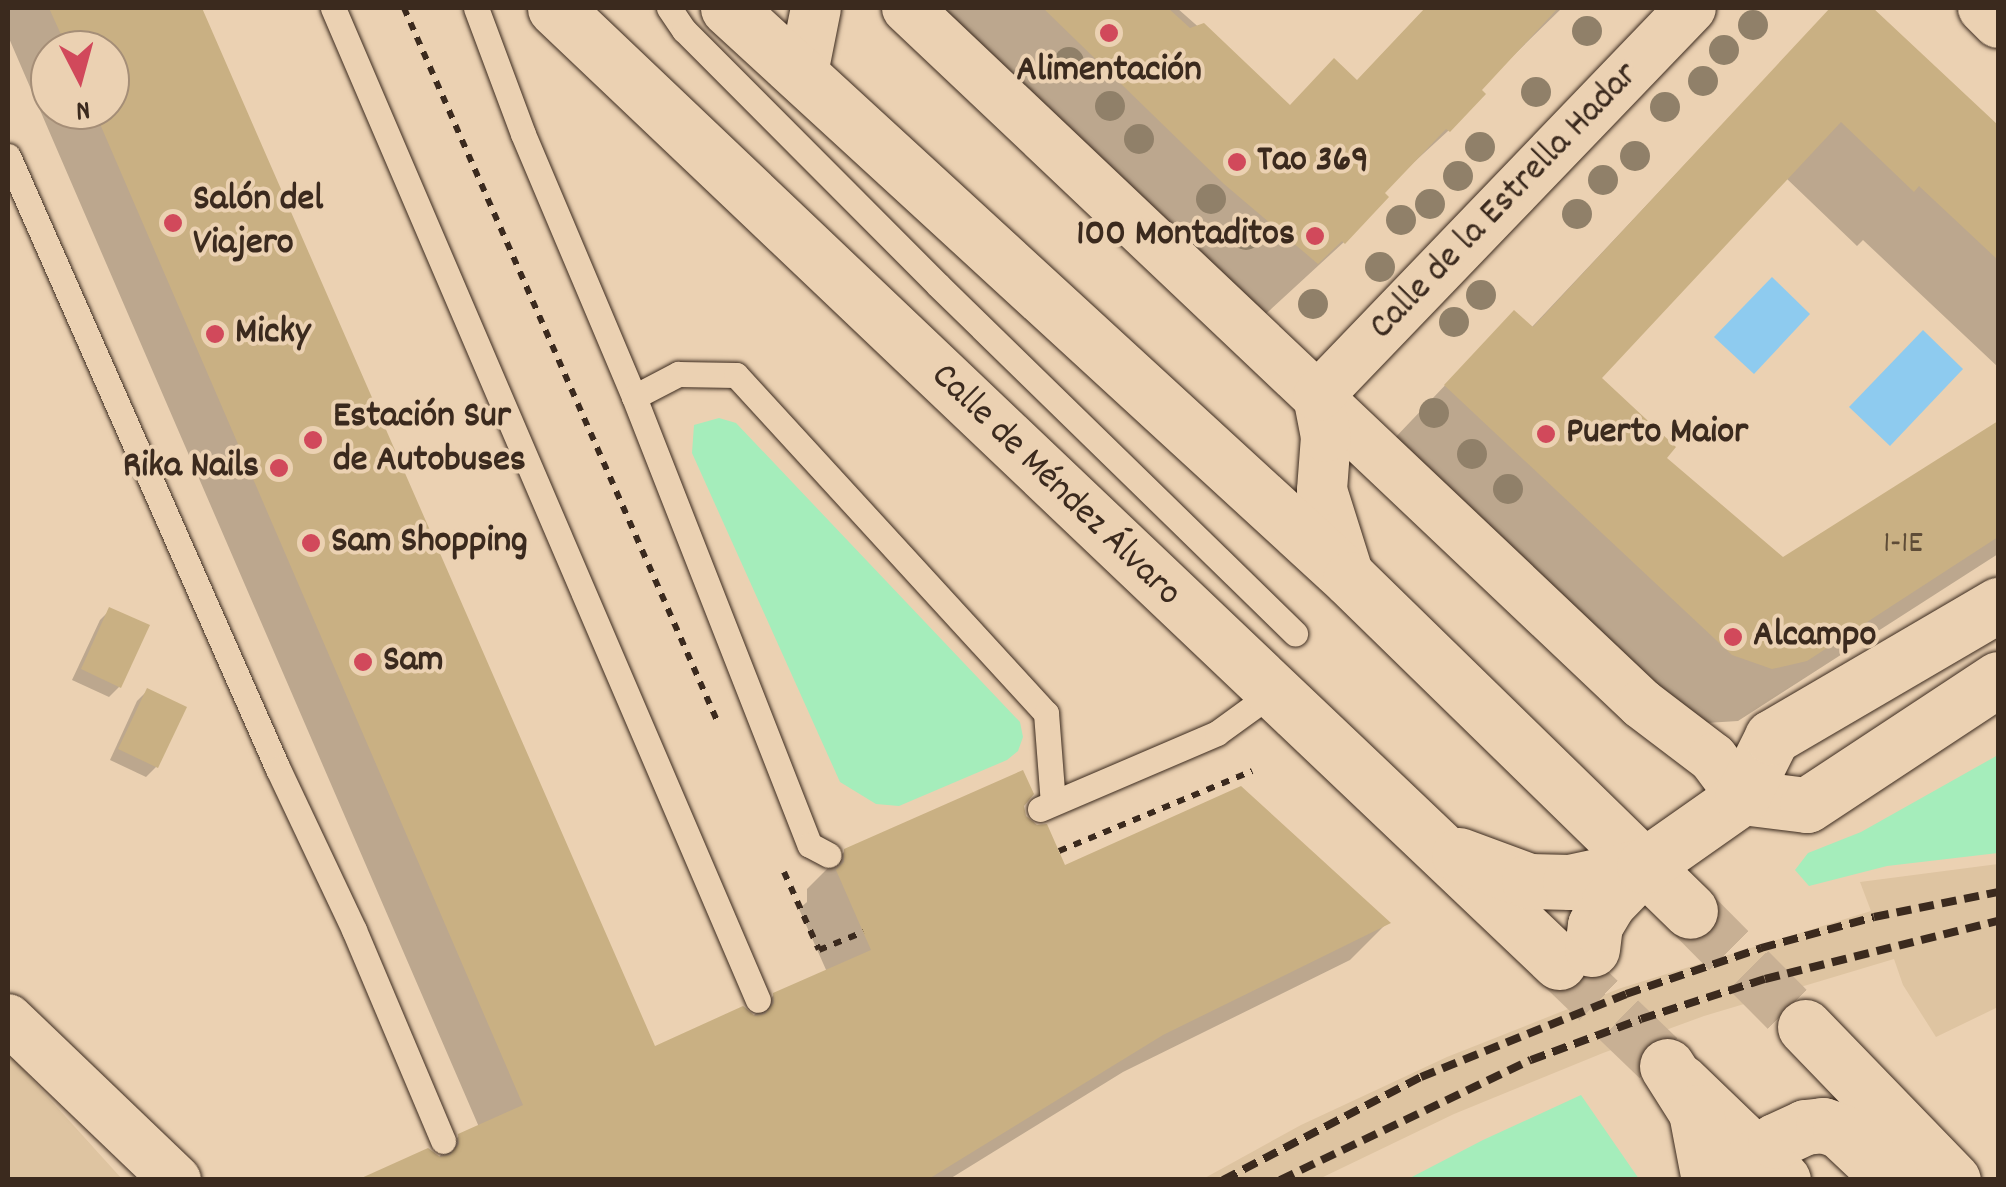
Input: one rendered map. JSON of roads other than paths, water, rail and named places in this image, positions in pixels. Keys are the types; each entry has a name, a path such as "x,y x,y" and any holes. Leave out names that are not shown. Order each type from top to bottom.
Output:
{"main road":[{"name":"Calle de Méndez Álvaro","path":"555,8 1444,852 1576,956 1604,910 1644,866"},
{"path":"728,8 1350,579 1690,910"},
{"path":"1444,852 1530,881 1570,882 1644,866 1742,797 1772,737 1998,606"},
{"path":"1742,797 1807,804 1998,680"},
{"path":"1805,1027 1953,1180"},
{"path":"1708,1180 1696,1112 1674,1074 1756,1171 1792,1132 1824,1125 1840,1132 1892,1180"}],"street":[{"path":"803,73 816,8"},
{"path":"908,8 1642,704 1712,758 1742,797"},
{"name":"Calle de la Estrella Hadar","path":"1318,396 1691,8"},
{"path":"1983,8 1998,22"},
{"path":"1318,396 1326,437 1322,490 1350,579"},
{"path":"8,1020 176,1180"}],"lane":[{"path":"332,8 758,1000"},
{"path":"476,8 523,134 634,398 810,845 829,855"},
{"path":"669,8 684,30 938,284 1295,633"},
{"path":"8,156 278,769 354,930 444,1141"},
{"path":"634,398 678,374 736,375 1046,713 1047,806 1217,733 1272,692"}],"water":[{"path":"1772,277 1810,314 1754,374 1714,337"},
{"path":"1923,330 1963,369 1890,446 1849,407"}],"tunnel":[{"path":"1690,911 1805,1027"},
{"path":"1559,962 1667,1066"}],"railway":[{"path":"1223,1180 1421,1077 1626,994 1761,948 1874,917 1998,892"},
{"path":"1280,1180 1531,1060 1641,1019 1765,979 1998,921"}],"place":[{"name":"Alimentación","path":"1109,33"},
{"name":"Tao 369","path":"1237,162"},
{"name":"Salón del Viajero","path":"173,223"},
{"name":"100 Montaditos","path":"1315,236"},
{"name":"Micky","path":"215,334"},
{"name":"Puerto Maior","path":"1546,434"},
{"name":"Estación Sur de Autobuses","path":"313,440"},
{"name":"Rika Nails","path":"279,468"},
{"name":"Sam Shopping","path":"311,543"},
{"name":"Alcampo","path":"1733,637"},
{"name":"Sam","path":"363,662"}]}
